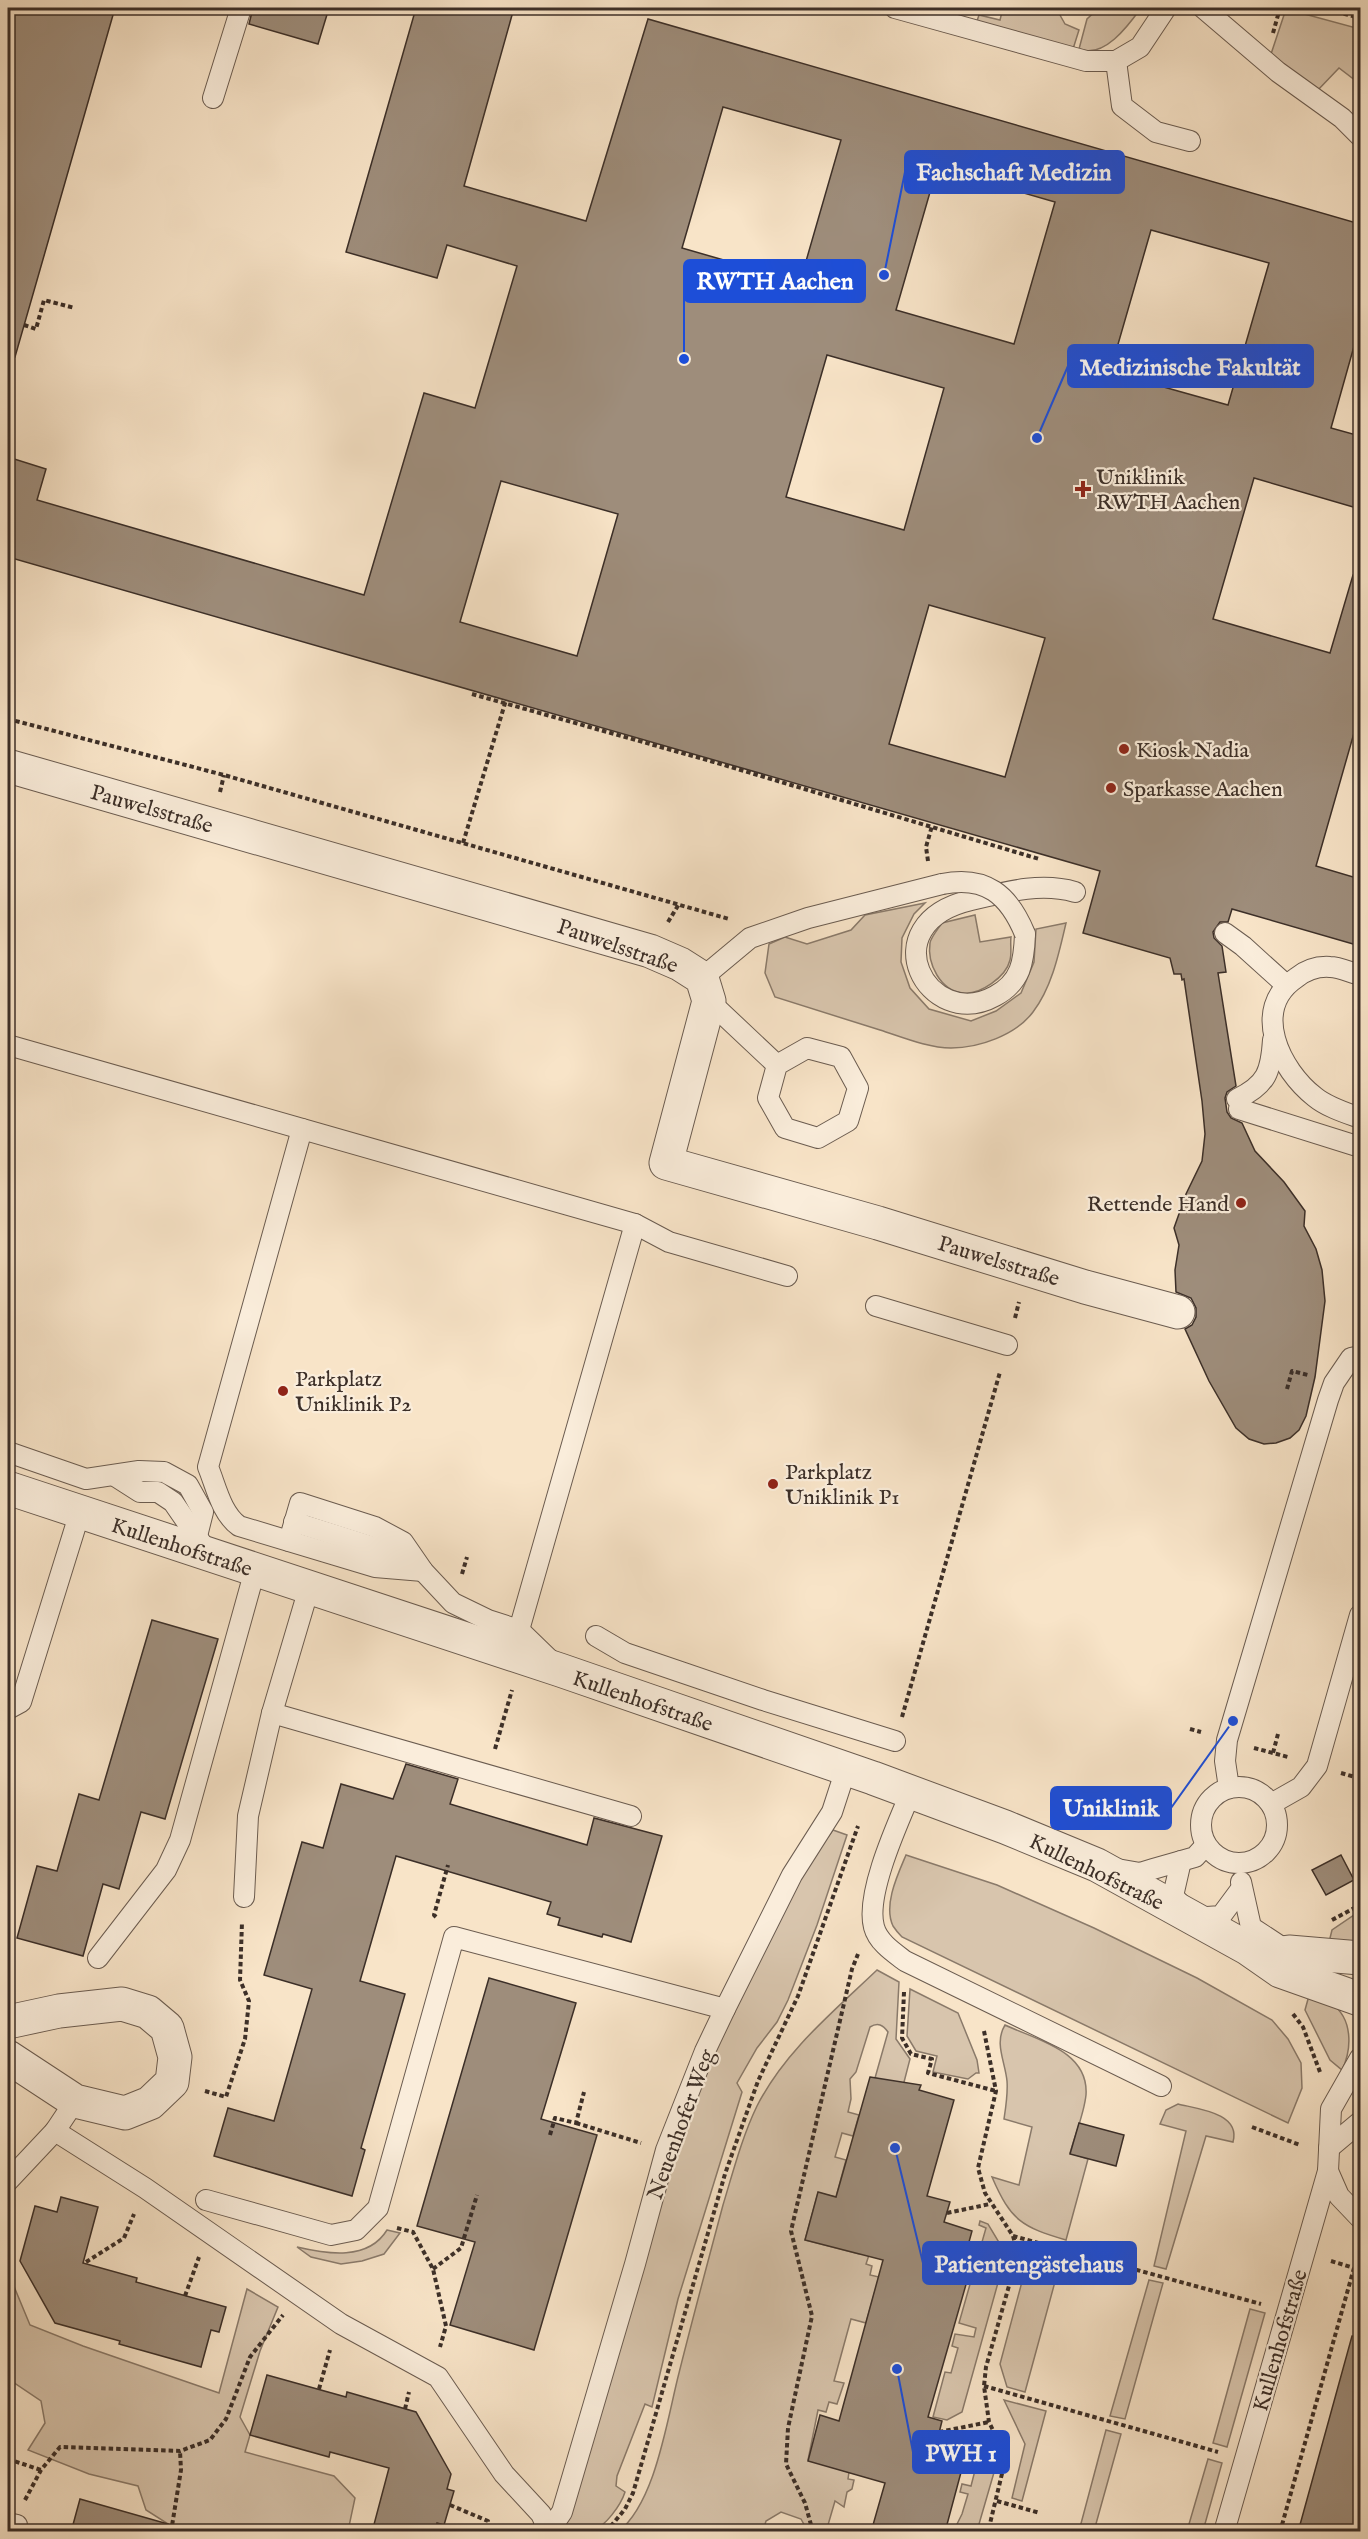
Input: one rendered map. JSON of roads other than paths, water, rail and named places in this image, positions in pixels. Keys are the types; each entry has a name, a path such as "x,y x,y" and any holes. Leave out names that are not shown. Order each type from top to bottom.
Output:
{"street":[{"name":"Pauwelsstraße","path":"8,766 650,951 680,964 706,989 666,1163 1178,1312"},
{"name":"Kullenhofstraße","path":"8,1488 80,1512 206,1546 255,1570 309,1588 520,1644 560,1670 859,1773 1005,1827 1097,1865 1193,1918 1274,1954 1360,1958"},
{"name":"Kullenhofstraße","path":"1274,1954 1280,1971 1360,1996"},
{"path":"8,2022 59,2011 122,2004 148,2012 167,2028 175,2057 172,2082 150,2103 125,2114 75,2102 8,2057"}],"lane":[{"path":"213,98 241,8"},
{"path":"895,8 1086,61 1116,62 1140,47 1166,8"},
{"path":"1203,8 1278,72 1342,118 1360,136"},
{"path":"1116,62 1122,106 1156,132 1190,141"},
{"path":"777,1065 706,989 750,938 808,918 942,884 971,882 996,892 1010,904 1025,934 1021,968 1010,988 971,1005 953,1002 928,985 920,974 916,956 918,939 927,921 958,903 1026,889 1064,889 1075,892"},
{"path":"1225,933 1243,945 1286,984"},
{"path":"1360,975 1330,967 1308,969 1286,984 1274,1006 1271,1022 1284,1063 1300,1084 1316,1099 1360,1118"},
{"path":"1274,1037 1272,1060 1262,1083 1238,1104 1360,1147"},
{"path":"8,1045 635,1224 669,1242 787,1276"},
{"path":"807,1048 841,1057 858,1088 848,1121 818,1138 785,1128 768,1098 777,1065 807,1048"},
{"path":"302,1129 208,1467 230,1520 239,1526 291,1531 383,1550 423,1571"},
{"path":"291,1531 300,1503 384,1532 402,1542 423,1571 453,1603 488,1620 520,1644 635,1224"},
{"path":"876,1306 1007,1345"},
{"path":"1229,1788 1225,1761 1227,1740 1328,1400 1334,1383 1351,1358 1360,1356"},
{"path":"8,1452 86,1479 139,1471 164,1472 188,1485 203,1512 206,1546"},
{"path":"8,1709 21,1702 80,1512"},
{"path":"98,1958 166,1870 180,1840 255,1570"},
{"path":"243,1897 248,1816 272,1713 309,1588"},
{"path":"1271,1804 1300,1787 1317,1766 1360,1615"},
{"path":"596,1636 625,1653 763,1701 897,1733"},
{"path":"272,1713 631,1816"},
{"name":"Neuenhofer Weg","path":"549,2531 562,2512 666,2151 705,2051 792,1875 859,1773"},
{"path":"1229,1788 1252,1789 1263,1795 1271,1804 1277,1816 1278,1830 1274,1843 1265,1854 1254,1861 1240,1864 1227,1862 1215,1856 1206,1845 1201,1834 1200,1823 1209,1801 1218,1793 1229,1788"},
{"path":"911,1792 878,1880 873,1916 878,1935 890,1951 905,1961 1161,2086"},
{"path":"1097,1865 1140,1873 1195,1857 1206,1845"},
{"path":"1181,1861 1173,1896 1193,1918 1221,1916 1241,1889"},
{"path":"1240,1864 1241,1889 1251,1927 1274,1954"},
{"path":"206,2200 331,2235 356,2230 378,2208 454,1937 725,2010"},
{"name":"Kullenhofstraße","path":"1224,2532 1328,2170 1331,2109 1360,2058"},
{"path":"8,2181 55,2131 75,2102"},
{"path":"1329,2148 1360,2122"},
{"path":"55,2131 145,2188 341,2324 438,2377 504,2474 541,2514 549,2531"},
{"path":"1328,2170 1339,2196 1360,2218"}],"place":[{"name":"Fachschaft Medizin","path":"884,275"},
{"name":"RWTH Aachen","path":"684,359"},
{"name":"Medizinische Fakultät","path":"1037,438"},
{"name":"Uniklinik RWTH Aachen","path":"1083,489"},
{"name":"Kiosk Nadia","path":"1124,749"},
{"name":"Sparkasse Aachen","path":"1111,788"},
{"name":"Rettende Hand","path":"1241,1203"},
{"name":"Parkplatz Uniklinik P2","path":"283,1391"},
{"name":"Parkplatz Uniklinik P1","path":"773,1484"},
{"name":"Uniklinik","path":"1233,1721"},
{"name":"Patientengästehaus","path":"895,2148"},
{"name":"PWH 1","path":"897,2369"}]}
